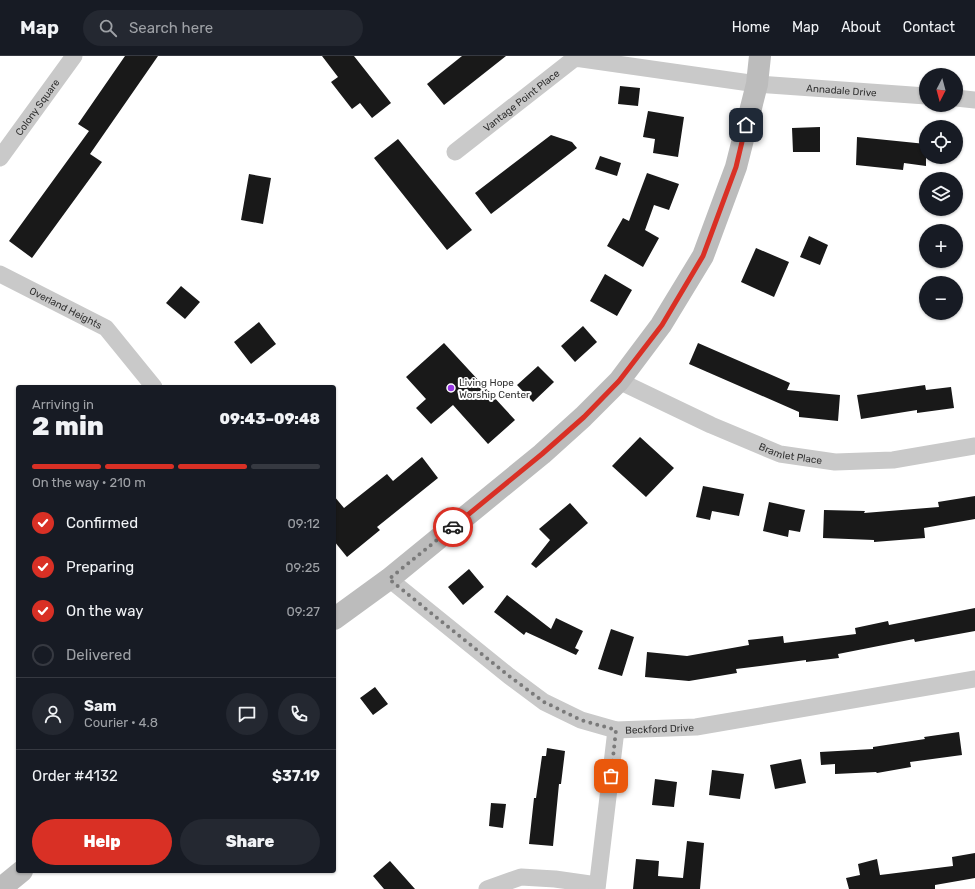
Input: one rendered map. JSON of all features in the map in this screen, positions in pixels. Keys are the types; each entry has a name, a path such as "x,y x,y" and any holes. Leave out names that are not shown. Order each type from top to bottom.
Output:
{"main road":[{"path":"336,613 389,579 542,454 584,417 619,381 662,325 703,256 736,167 757,84 760,56"},
{"path":"0,889 20,873"}],"street":[{"name":"Colony Square","path":"0,158 74,56"},
{"name":"Vantage Point Place","path":"455,152 575,58 757,84"},
{"name":"Annadale Drive","path":"757,84 919,96"},
{"path":"963,99 975,100"},
{"name":"Overland Heights","path":"0,274 106,328 152,385"},
{"name":"Bramlet Place","path":"619,381 711,426 780,454 835,462 893,460 975,446"},
{"name":"Beckford Drive","path":"389,579 509,676 544,702 581,720 616,730 696,727 975,679"},
{"path":"487,889 521,877 555,879 597,887 616,730"}],"building":[{"path":"125,56 158,56 90,154 102,162 32,258 9,241 89,131 78,124"},
{"path":"322,56 354,56 391,103 372,118 360,103 352,109 331,82 338,77"},
{"path":"462,56 506,56 444,105 427,84"},
{"path":"620,86 640,88 638,106 618,104"},
{"path":"648,111 684,117 678,157 653,153 655,139 643,137"},
{"path":"820,127 820,152 793,152 792,128"},
{"path":"551,135 572,142 577,148 491,214 475,193"},
{"path":"857,137 919,143 919,164 926,164 926,166 904,163 903,170 856,165"},
{"path":"398,139 472,230 447,250 374,158"},
{"path":"600,156 621,163 617,176 595,169"},
{"path":"647,173 679,184 669,210 654,205 645,230 659,238 643,267 607,246 623,218 629,221"},
{"path":"249,174 271,178 263,224 241,220"},
{"path":"809,236 828,245 820,265 800,257"},
{"path":"756,248 789,262 774,297 741,282"},
{"path":"605,274 632,290 617,316 590,301"},
{"path":"181,286 200,302 185,319 166,303"},
{"path":"259,322 276,344 251,364 234,342"},
{"path":"583,326 597,342 575,362 561,346"},
{"name":"Living Hope Worship Center","path":"444,343 515,420 488,444 453,405 431,424 416,408 426,399 406,377"},
{"path":"698,343 790,383 787,390 840,395 838,421 799,417 799,412 689,364"},
{"path":"538,366 554,382 533,402 517,385"},
{"path":"925,385 926,390 951,387 954,408 917,413 917,410 861,419 857,395"},
{"path":"640,437 674,468 646,497 612,466"},
{"path":"422,457 438,478 377,527 380,530 347,557 336,543 336,498 344,508 387,474 393,481"},
{"path":"703,486 744,494 739,516 712,511 710,520 696,517"},
{"path":"975,496 975,519 924,528 925,538 874,542 874,540 823,538 824,510 865,511 864,513 939,507 938,502"},
{"path":"769,502 805,510 800,532 789,530 788,537 763,531"},
{"path":"570,503 588,523 536,568 531,564 550,540 539,529"},
{"path":"469,569 484,587 463,605 448,587"},
{"path":"507,595 551,629 556,618 583,631 575,648 579,650 576,655 526,632 524,635 494,612"},
{"path":"975,608 975,631 915,642 914,639 838,654 839,658 806,662 806,660 736,669 737,673 689,681 645,677 647,652 687,656 749,645 748,640 783,636 784,643 856,634 855,628 888,621 889,625"},
{"path":"611,629 634,637 622,676 598,669"},
{"path":"375,687 388,704 373,715 360,698"},
{"path":"959,732 962,755 910,762 911,767 877,773 835,774 835,764 821,765 820,752 873,749 873,747"},
{"path":"547,748 565,751 561,784 559,784 553,846 529,844 534,798 536,798 542,756 546,756"},
{"path":"801,759 806,783 775,789 770,765"},
{"path":"712,770 744,774 740,799 709,795"},
{"path":"655,779 677,782 674,807 652,805"},
{"path":"491,803 506,804 503,828 489,826"},
{"path":"687,841 704,843 700,889 633,889 636,859 659,861 658,876 683,878"},
{"path":"975,853 975,878 935,885 935,889 849,889 846,878 860,875 858,864 877,859 880,875 953,866 952,857"},
{"path":"390,861 415,889 384,889 373,876"}],"way so far":[{"path":"453,527 389,579 509,676 544,702 581,720 616,730 611,776"}],"place":[{"name":"Living Hope Worship Center","path":"451,388"}],"route":[{"path":"453,527 542,454 584,417 619,381 662,325 703,256 736,167 746,125"}]}
